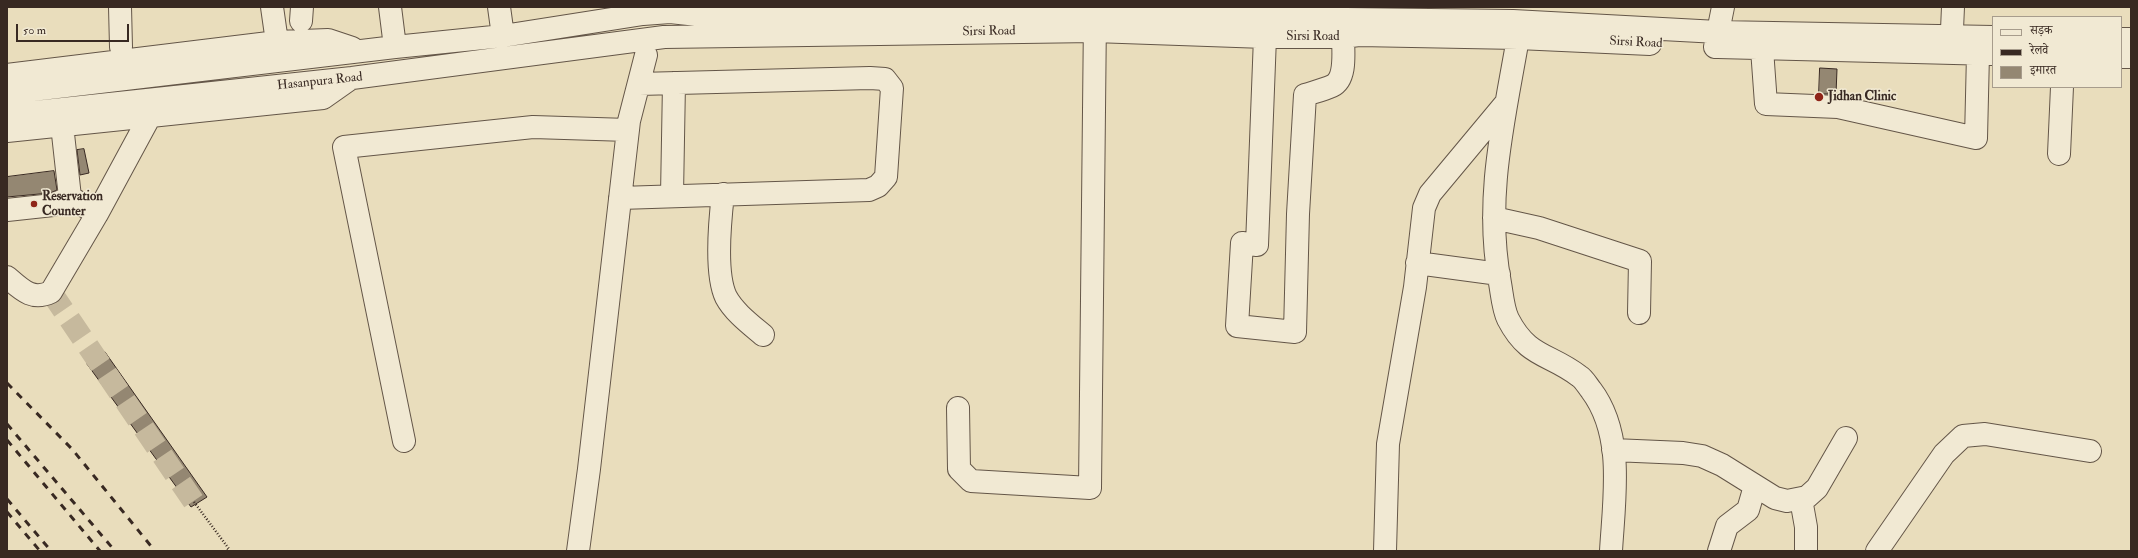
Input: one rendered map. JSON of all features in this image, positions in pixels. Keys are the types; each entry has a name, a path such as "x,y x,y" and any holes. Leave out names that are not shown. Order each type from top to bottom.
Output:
{"street":[{"path":"120,7 121,46"},
{"path":"272,7 277,42"},
{"path":"390,7 396,46"},
{"path":"499,7 504,36"},
{"path":"1716,40 1723,7"},
{"path":"1952,45 1953,7"},
{"path":"639,49 664,37 671,9"},
{"name":"Sirsi Road","path":"7,93 362,52 396,46 504,36 644,10 671,9 698,15 860,11 1094,23 1265,37 1356,25 1518,38 1952,45 1985,54"},
{"path":"578,551 589,469 628,130 639,84 639,49 644,10"},
{"name":"Sirsi Road","path":"664,37 1094,23 1356,25 1513,21 1716,40 1762,49 1952,45 1992,37"},
{"path":"958,408 959,469 971,481 1090,488 1094,23"},
{"path":"1265,37 1257,245 1242,243 1237,326 1295,332 1298,214 1305,95 1333,86 1338,81 1342,75 1356,25"},
{"path":"1518,38 1498,148 1494,196 1494,253 1507,317 1514,329 1525,344 1580,376 1595,396 1608,422 1615,460 1611,551"},
{"path":"7,75 277,42 328,40 362,52"},
{"name":"Hasanpura Road","path":"7,114 639,49"},
{"path":"1762,49 1766,104 1838,107 1976,138 1985,54"},
{"path":"7,131 323,98 352,78"},
{"path":"620,198 672,195 869,190 878,186 886,177 892,88 885,79 870,78 639,84"},
{"path":"672,195 674,83"},
{"path":"2059,154 2062,88"},
{"path":"1385,551 1388,444 1417,262 1424,208 1430,194 1507,102"},
{"path":"7,277 31,295 41,297 51,292 97,214 150,116"},
{"path":"62,125 70,197"},
{"path":"404,441 344,147 533,127 628,130"},
{"path":"723,194 719,245 720,270 726,297 740,315 762,335"},
{"path":"70,197 97,214"},
{"path":"7,210 53,205 70,197"},
{"path":"1494,218 1539,228 1640,261 1639,313"},
{"path":"1417,262 1499,274"},
{"path":"1876,551 1944,454 1963,436 1985,434 2090,451"},
{"path":"1613,450 1683,453 1702,456 1722,465 1775,498 1787,501 1807,497 1817,488 1846,438"},
{"path":"1719,551 1727,526 1748,510 1755,486"},
{"path":"1801,499 1806,527 1806,551"}],"path":[{"path":"194,502 228,550"}],"building":[{"path":"1820,68 1837,69 1836,94 1819,94"},
{"path":"84,149 89,173 80,175 77,150"},
{"path":"54,171 57,190 50,193 7,197 7,177"},
{"path":"105,352 207,497 191,507 87,364"}],"tunnel":[{"path":"51,292 194,502"}],"railway":[{"path":"7,383 72,449 155,551"},
{"path":"7,424 115,551"},
{"path":"7,440 100,551"},
{"path":"7,499 51,551"},
{"path":"7,512 40,551"}],"place":[{"name":"Jidhan Clinic","path":"1819,97"},
{"name":"Reservation Counter","path":"34,204"}]}
